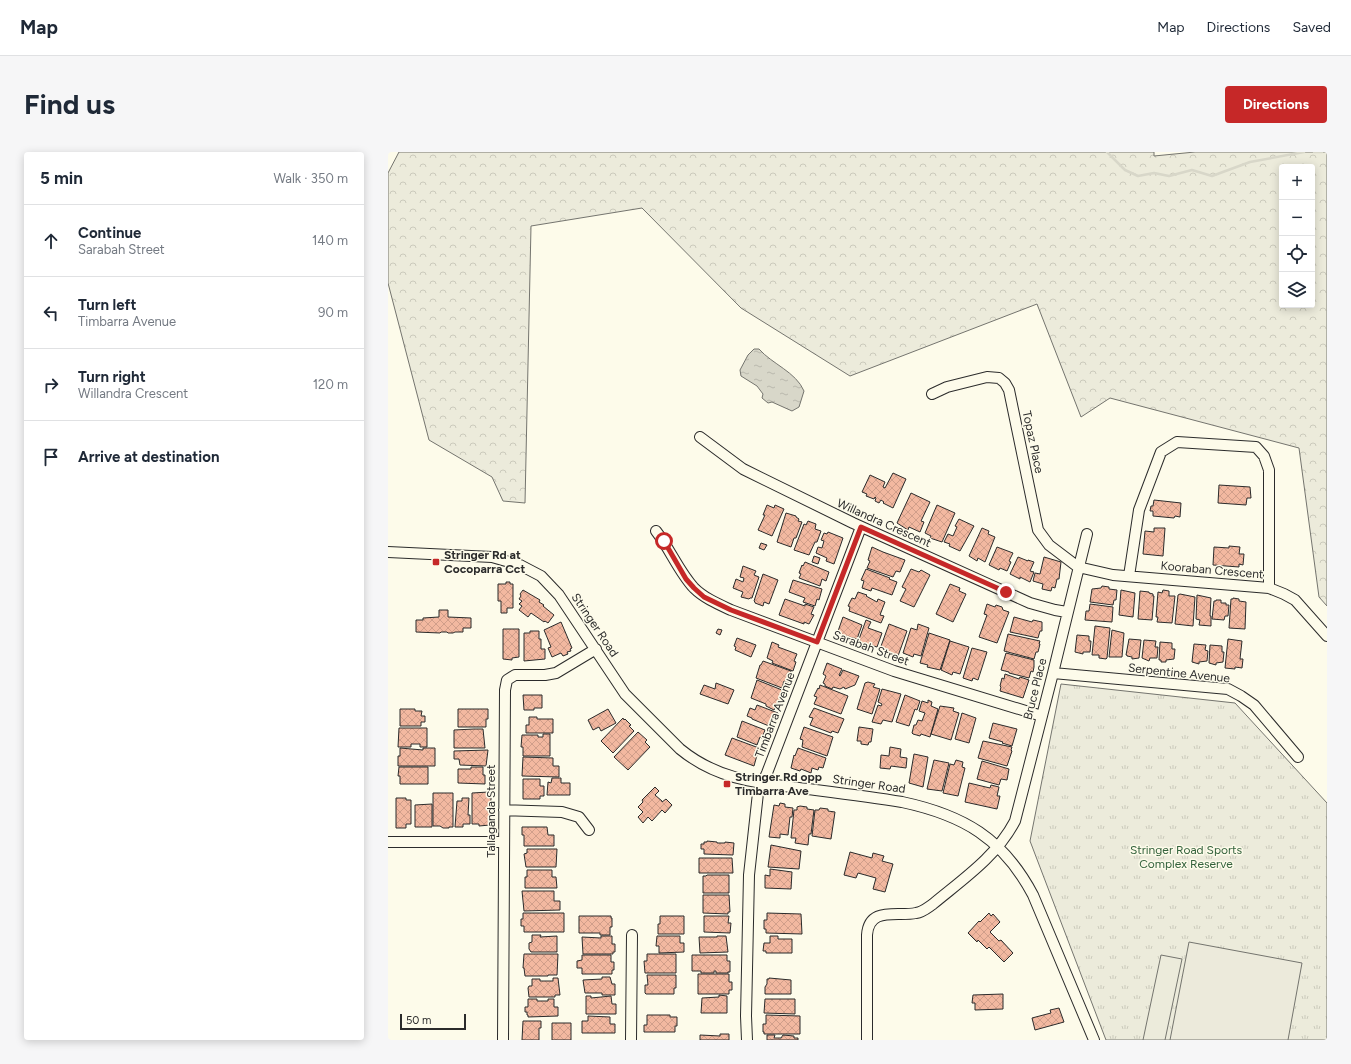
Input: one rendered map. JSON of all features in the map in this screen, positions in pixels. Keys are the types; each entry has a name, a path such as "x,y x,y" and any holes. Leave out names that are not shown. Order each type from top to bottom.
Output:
{"street":[{"name":"Topaz Place","path":"932,394 946,387 987,377 999,378 1005,383 1010,390 1038,530 1049,545 1078,567"},
{"name":"Willandra Crescent","path":"700,437 743,469 861,527 1030,603 1067,612"},
{"path":"1129,576 1139,510 1160,452 1177,442 1256,447 1264,456 1269,470 1269,588"},
{"name":"Timbarra Avenue","path":"747,1040 748,875 758,793 861,527"},
{"name":"Sarabah Street","path":"656,531 670,551 686,579 694,588 704,597 731,610 894,671 1042,716"},
{"name":"Bruce Place","path":"866,1040 867,928 870,923 875,918 882,915 915,913 923,911 990,857 1011,828 1019,809 1086,534"},
{"name":"Stringer Road","path":"388,552 492,557 514,562 541,576 551,586 596,649 625,694 689,757 711,770 734,778 762,783 919,805 959,819 984,834 998,846 1018,869 1033,895 1094,1040"},
{"name":"Kooraban Crescent","path":"1078,567 1129,576 1269,588 1295,600 1327,636"},
{"name":"Tallaganda Street","path":"502,1040 505,690 507,680 515,675 546,675 556,673 596,649"},
{"name":"Serpentine Avenue","path":"1053,673 1228,689 1254,705 1298,757"},
{"path":"504,810 562,812 579,817 589,830"},
{"path":"388,842 504,842"},
{"path":"631,1040 632,935"}],"green space":[{"path":"399,152 1154,152 1154,156 1195,152 1327,152 1327,606 1319,597 1299,448 1110,398 1081,417 1037,304 850,376 741,308 642,208 531,226 525,503 503,501 492,477 429,440 388,283 388,173"},
{"name":"Stringer Road Sports Complex Reserve","path":"1061,684 1235,703 1327,803 1327,1040 1106,1040 1030,841"},
{"path":"1161,955 1182,959 1165,1040 1143,1040"}],"shaded area":[{"path":"1189,942 1302,963 1288,1040 1170,1040"}],"water":[{"path":"754,349 759,349 790,373 800,384 804,391 799,407 792,411 772,402 768,403 762,398 763,394 757,386 741,376 740,370 748,355"}],"building":[{"path":"893,473 906,479 893,508 883,503 884,502 881,500 879,503 875,501 875,497 874,499 866,496 867,494 862,492 870,475 885,482 883,487 885,488"},
{"path":"1219,485 1250,487 1251,498 1247,498 1246,505 1218,503"},
{"path":"911,493 930,502 921,521 924,522 920,532 909,527 908,530 897,523"},
{"path":"1154,500 1181,503 1180,517 1175,516 1174,518 1153,516 1153,511 1150,511"},
{"path":"767,505 774,508 775,505 784,509 772,536 758,530 765,515 763,515"},
{"path":"937,505 955,513 942,542 930,538 931,536 925,533"},
{"path":"786,513 796,516 799,519 798,521 802,522 791,547 777,542"},
{"path":"959,519 974,526 960,551 944,542 948,534 953,536 957,527 955,526"},
{"path":"808,521 816,524 815,529 821,531 817,542 815,542 809,555 794,550 804,524 806,525"},
{"path":"982,528 989,531 988,534 995,537 985,562 978,558 977,561 969,556"},
{"path":"1154,528 1165,528 1163,556 1143,554 1145,531 1154,532"},
{"path":"828,532 843,538 834,564 826,561 827,558 816,553 818,547 822,548 824,541 821,540 824,533 827,534"},
{"path":"761,543 767,545 764,550 759,548"},
{"path":"1229,546 1240,547 1239,554 1244,554 1243,565 1239,564 1239,567 1213,565 1214,547 1229,548"},
{"path":"872,547 905,560 900,572 896,571 893,577 867,568 870,561 868,560"},
{"path":"997,547 1013,553 1009,561 1011,562 1007,571 1000,568 999,570 989,565"},
{"path":"814,556 820,558 818,564 812,562"},
{"path":"1018,557 1034,562 1030,571 1034,572 1030,582 1010,574"},
{"path":"1044,557 1061,562 1059,579 1057,579 1055,588 1052,587 1051,591 1042,589 1043,584 1033,581 1035,573 1040,574"},
{"path":"805,562 829,572 826,581 822,579 820,586 799,578 802,565 803,566"},
{"path":"743,566 756,571 754,575 759,577 752,598 749,599 741,597 743,592 733,588 736,579 743,582 744,578 740,577"},
{"path":"866,569 897,582 892,595 872,588 871,591 862,588 864,581 861,580"},
{"path":"911,569 919,572 921,570 930,575 914,607 900,601 906,589 902,587"},
{"path":"763,574 778,580 769,604 764,602 763,606 755,603 754,601"},
{"path":"793,580 822,589 819,600 817,599 815,606 803,602 805,598 789,592"},
{"path":"506,582 513,584 513,608 507,608 507,613 501,613 501,601 498,601 498,584 506,584"},
{"path":"950,584 960,588 959,591 966,594 953,622 936,614"},
{"path":"1102,586 1117,590 1116,600 1114,600 1113,605 1090,602 1092,589 1101,588"},
{"path":"523,590 540,600 539,602 554,615 548,623 531,613 528,617 519,610 522,606 519,604 522,601 519,599 521,596 520,594"},
{"path":"1121,590 1135,593 1133,617 1119,615"},
{"path":"1163,590 1169,591 1169,596 1175,596 1172,623 1157,622 1158,592 1162,593"},
{"path":"1140,591 1149,592 1154,596 1152,620 1138,619"},
{"path":"858,592 867,595 866,596 877,602 878,599 885,602 880,615 884,616 881,623 849,611 850,607 848,606 852,598 855,599"},
{"path":"1180,594 1195,597 1193,626 1175,624 1178,595"},
{"path":"1197,595 1211,598 1211,626 1199,625 1200,620 1196,619"},
{"path":"1233,598 1246,602 1245,629 1229,628 1231,599"},
{"path":"785,599 805,606 805,604 814,607 811,614 814,615 809,624 804,622 804,624 779,615"},
{"path":"1221,600 1221,603 1226,603 1226,605 1229,605 1228,616 1225,616 1224,620 1212,619 1214,601"},
{"path":"987,604 995,607 996,605 1002,607 1003,610 1009,612 997,643 979,637 987,615 984,614"},
{"path":"1090,604 1113,607 1112,622 1085,620 1086,611 1089,611"},
{"path":"439,610 448,610 448,617 471,618 471,628 463,628 463,632 453,633 416,632 416,620 439,617"},
{"path":"843,617 862,625 857,639 837,634"},
{"path":"1014,617 1032,622 1033,620 1042,622 1042,631 1040,631 1038,638 1010,632"},
{"path":"866,620 871,622 868,628 882,633 877,647 870,645 869,647 858,642"},
{"path":"561,622 572,648 570,649 571,651 567,652 568,654 563,656 561,653 552,657 548,648 551,647 544,630"},
{"path":"889,624 907,631 898,656 889,654 880,649"},
{"path":"918,624 929,628 921,656 914,654 913,657 903,653 911,628 917,630"},
{"path":"1095,626 1110,628 1106,659 1099,658 1099,655 1092,655"},
{"path":"503,629 519,629 519,657 512,658 512,660 503,659"},
{"path":"718,629 722,630 720,635 716,633"},
{"path":"1112,630 1124,633 1122,657 1109,657"},
{"path":"530,631 539,631 541,649 545,649 545,659 524,661 524,633 530,633"},
{"path":"929,633 950,640 940,670 927,667 928,665 920,663"},
{"path":"1008,634 1040,641 1038,652 1036,652 1034,659 1004,651"},
{"path":"1077,635 1089,636 1089,641 1091,641 1090,652 1083,652 1083,654 1075,652"},
{"path":"737,638 756,645 751,657 735,650 736,647 734,646"},
{"path":"1129,639 1141,640 1139,658 1132,659 1132,657 1126,655"},
{"path":"1228,639 1242,641 1240,659 1243,659 1242,668 1225,668"},
{"path":"1144,640 1156,641 1155,647 1158,647 1157,658 1150,658 1149,661 1142,658"},
{"path":"950,641 969,647 960,674 953,672 952,675 941,670"},
{"path":"772,642 779,645 778,647 797,654 794,661 796,662 793,671 772,663 773,661 767,658"},
{"path":"1160,642 1172,643 1172,649 1175,649 1174,659 1166,660 1166,662 1161,662 1161,660 1159,660"},
{"path":"1194,644 1206,645 1205,650 1208,651 1207,661 1199,662 1199,664 1192,662"},
{"path":"1210,645 1222,646 1222,652 1224,652 1223,662 1216,663 1216,665 1209,663"},
{"path":"972,648 987,652 978,680 973,678 972,681 963,678"},
{"path":"1006,653 1034,660 1033,672 1031,671 1029,678 1001,670"},
{"path":"763,661 791,671 788,683 784,681 782,688 756,678 760,665"},
{"path":"827,663 842,669 839,675 840,676 843,670 859,676 855,685 845,689 844,687 840,689 833,687 832,689 825,686 823,683 826,676 823,674"},
{"path":"1005,674 1019,679 1020,677 1029,680 1023,698 1000,691 1002,678 1004,679"},
{"path":"757,680 782,690 780,700 774,710 766,706 766,704 751,698"},
{"path":"868,682 875,684 873,687 880,689 872,714 857,709 865,683"},
{"path":"716,683 734,690 728,704 700,694 704,685 715,689"},
{"path":"820,685 848,696 841,714 814,704 817,697 814,696"},
{"path":"882,689 901,694 892,722 883,720 881,724 872,722 878,705 881,706 882,704 878,702"},
{"path":"523,695 542,695 542,708 524,710"},
{"path":"905,695 920,701 917,710 915,709 909,726 896,722"},
{"path":"928,700 932,702 931,706 938,709 930,737 921,734 920,736 913,734 914,725 916,725 918,720 922,721 925,713 919,711 922,701 928,703"},
{"path":"757,705 778,713 775,722 771,720 769,726 747,716 750,708 755,710"},
{"path":"940,706 954,708 953,711 959,713 951,740 931,734"},
{"path":"814,708 844,719 838,733 832,731 831,733 810,725 813,718 809,717"},
{"path":"400,709 415,709 415,711 422,711 421,716 425,716 425,722 421,722 421,726 400,726"},
{"path":"458,709 488,709 486,727 458,727"},
{"path":"608,709 616,723 601,731 599,727 593,730 588,720"},
{"path":"962,713 976,718 969,743 955,739"},
{"path":"529,717 537,717 537,719 553,719 553,733 526,733 526,725 529,725"},
{"path":"623,718 631,725 629,726 634,731 613,753 601,741"},
{"path":"742,721 765,730 757,745 737,737"},
{"path":"993,723 1017,729 1012,746 989,738"},
{"path":"804,727 833,737 827,756 802,747 803,740 800,739"},
{"path":"859,727 873,729 871,742 869,742 868,745 861,744 861,741 857,741"},
{"path":"399,728 427,728 427,747 420,747 420,744 411,744 411,747 398,747"},
{"path":"483,729 485,748 454,748 454,730"},
{"path":"638,732 647,740 645,742 650,747 628,770 614,757"},
{"path":"543,734 550,734 550,756 523,756 523,747 521,747 522,735 538,735 538,737 543,737"},
{"path":"732,738 759,748 754,766 725,755"},
{"path":"983,741 1012,747 1007,766 978,758"},
{"path":"890,747 901,749 900,757 907,758 906,768 891,766 890,769 880,768 881,755 889,756"},
{"path":"400,748 423,750 423,748 435,748 435,766 398,766"},
{"path":"798,748 826,758 823,768 819,767 818,770 812,768 811,773 801,769 800,771 791,768 794,755 795,756"},
{"path":"488,750 486,766 460,765 459,759 454,759 454,751"},
{"path":"914,754 928,757 923,787 909,783"},
{"path":"523,757 553,758 553,766 559,766 559,777 522,776"},
{"path":"934,760 949,763 942,791 927,789"},
{"path":"956,760 963,762 962,767 965,768 958,796 943,793 950,764 954,765"},
{"path":"982,761 1009,769 1007,780 1001,779 999,785 977,779"},
{"path":"399,767 428,767 428,784 400,784 400,776 398,776"},
{"path":"471,767 483,767 485,784 458,783 458,769 471,769"},
{"path":"552,778 561,778 561,783 570,783 570,795 547,795 548,782 551,783"},
{"path":"523,779 540,779 540,786 544,786 544,796 540,796 540,799 523,799"},
{"path":"969,783 990,788 991,785 999,787 997,796 1000,796 997,809 965,802"},
{"path":"655,787 659,791 655,795 662,802 666,799 672,805 665,813 662,810 652,821 648,817 643,823 638,817 643,812 638,807 643,802 642,800"},
{"path":"489,792 489,798 491,798 490,825 479,826 479,824 472,824 472,793"},
{"path":"433,793 453,793 453,827 443,828 440,826 433,826"},
{"path":"396,798 406,798 406,800 411,800 411,824 406,824 406,828 396,828"},
{"path":"462,798 469,798 468,815 470,815 470,824 463,824 463,827 455,827 457,801 462,801"},
{"path":"780,803 785,804 785,807 793,808 792,817 790,817 788,835 780,834 780,838 769,837 774,805 779,806"},
{"path":"432,804 432,827 415,827 415,805"},
{"path":"800,806 814,810 808,845 795,843 796,838 791,838 794,810 797,810 797,807"},
{"path":"820,808 835,812 831,839 812,836 815,810 819,810"},
{"path":"522,827 547,827 548,835 554,835 554,846 524,846"},
{"path":"707,841 717,843 734,843 733,855 704,854 704,849 701,849 701,844 704,844 704,842"},
{"path":"771,845 801,851 799,869 768,867"},
{"path":"527,849 557,849 556,867 526,867 524,854 527,853"},
{"path":"850,852 872,858 873,853 884,856 882,861 893,864 885,892 873,889 876,878 858,873 856,878 844,875"},
{"path":"699,858 732,858 733,873 699,873"},
{"path":"770,869 792,872 791,889 765,888 765,875 770,876"},
{"path":"527,870 552,870 552,877 556,877 557,888 525,888 525,877 527,877"},
{"path":"729,875 729,893 703,893 703,876"},
{"path":"522,891 554,891 554,901 560,901 560,910 524,911"},
{"path":"703,895 729,895 730,912 728,912 728,914 703,913"},
{"path":"523,913 564,913 564,932 524,932 524,926 521,926"},
{"path":"767,913 801,914 802,934 766,933 766,929 764,929 764,920 767,920"},
{"path":"989,913 991,916 993,914 1000,922 990,932 999,941 1001,940 1013,953 1004,962 989,947 987,949 968,933"},
{"path":"579,916 611,916 612,927 610,927 610,935 600,935 600,933 579,933"},
{"path":"660,916 684,916 684,934 658,934"},
{"path":"704,916 729,916 728,923 731,923 730,933 704,932"},
{"path":"532,935 541,935 540,937 557,936 557,952 531,952 529,949 529,943 532,942"},
{"path":"601,936 612,936 612,944 615,944 615,952 613,952 613,954 583,954 582,937 601,938"},
{"path":"657,936 680,936 680,943 684,943 684,952 659,953 659,946 656,946"},
{"path":"726,936 728,952 700,953 699,937"},
{"path":"770,936 778,936 778,939 792,939 792,953 766,953 766,951 763,951 764,943 770,943"},
{"path":"524,954 558,954 557,975 525,976 523,968"},
{"path":"647,954 676,954 676,973 645,973 644,961 647,961"},
{"path":"582,955 611,955 611,962 614,962 614,970 612,970 612,974 582,974 582,968 577,968 577,961 582,960"},
{"path":"692,955 727,955 727,961 730,961 730,972 716,973 716,971 714,971 714,973 701,973 701,971 692,971"},
{"path":"698,974 729,974 729,982 732,982 732,990 729,990 729,994 698,994"},
{"path":"647,975 676,975 676,988 674,988 674,994 646,994 645,985 648,985"},
{"path":"602,977 610,977 612,984 615,984 615,995 585,993 583,980 602,979"},
{"path":"553,978 558,978 560,995 555,995 555,997 529,997 528,988 529,986 532,986 532,979 540,979 540,981 553,981"},
{"path":"767,979 791,980 791,994 765,994"},
{"path":"1003,994 1003,1009 975,1010 975,1003 972,1003 973,995"},
{"path":"719,995 727,996 727,1013 701,1013 702,998 719,997"},
{"path":"586,996 591,996 591,998 611,996 612,1004 616,1004 616,1014 586,1014"},
{"path":"528,999 548,1001 548,999 554,999 554,1007 558,1007 558,1016 528,1017 527,1012 525,1012 525,1007 528,1007"},
{"path":"765,999 795,999 795,1014 764,1013"},
{"path":"1059,1008 1064,1022 1035,1030 1032,1018 1051,1013 1050,1010"},
{"path":"647,1015 670,1015 670,1017 677,1017 675,1032 644,1032 644,1025 647,1025"},
{"path":"766,1015 800,1016 800,1034 764,1034 763,1024 766,1024"},
{"path":"588,1016 610,1017 610,1024 615,1024 615,1033 582,1033 582,1021 588,1021"},
{"path":"523,1021 541,1021 541,1028 539,1028 539,1040 522,1040"},
{"path":"552,1023 571,1023 571,1040 552,1040"},
{"path":"720,1034 729,1034 729,1040 700,1040 700,1035 720,1036"},
{"path":"767,1035 775,1035 774,1038 781,1038 783,1035 794,1036 794,1038 798,1038 798,1040 767,1040"}],"waterway":[{"path":"1107,152 1125,170 1138,176 1154,173 1169,176 1192,170 1212,176 1250,162 1304,152"},
{"path":"1314,152 1322,152"}],"place":[{"name":"Stringer Rd at Cocoparra Cct","path":"436,562"},
{"name":"Stringer Rd opp Timbarra Ave","path":"727,784"}],"route":[{"path":"664,541 686,579 704,597 731,610 817,642 861,527 1006,592"}]}
